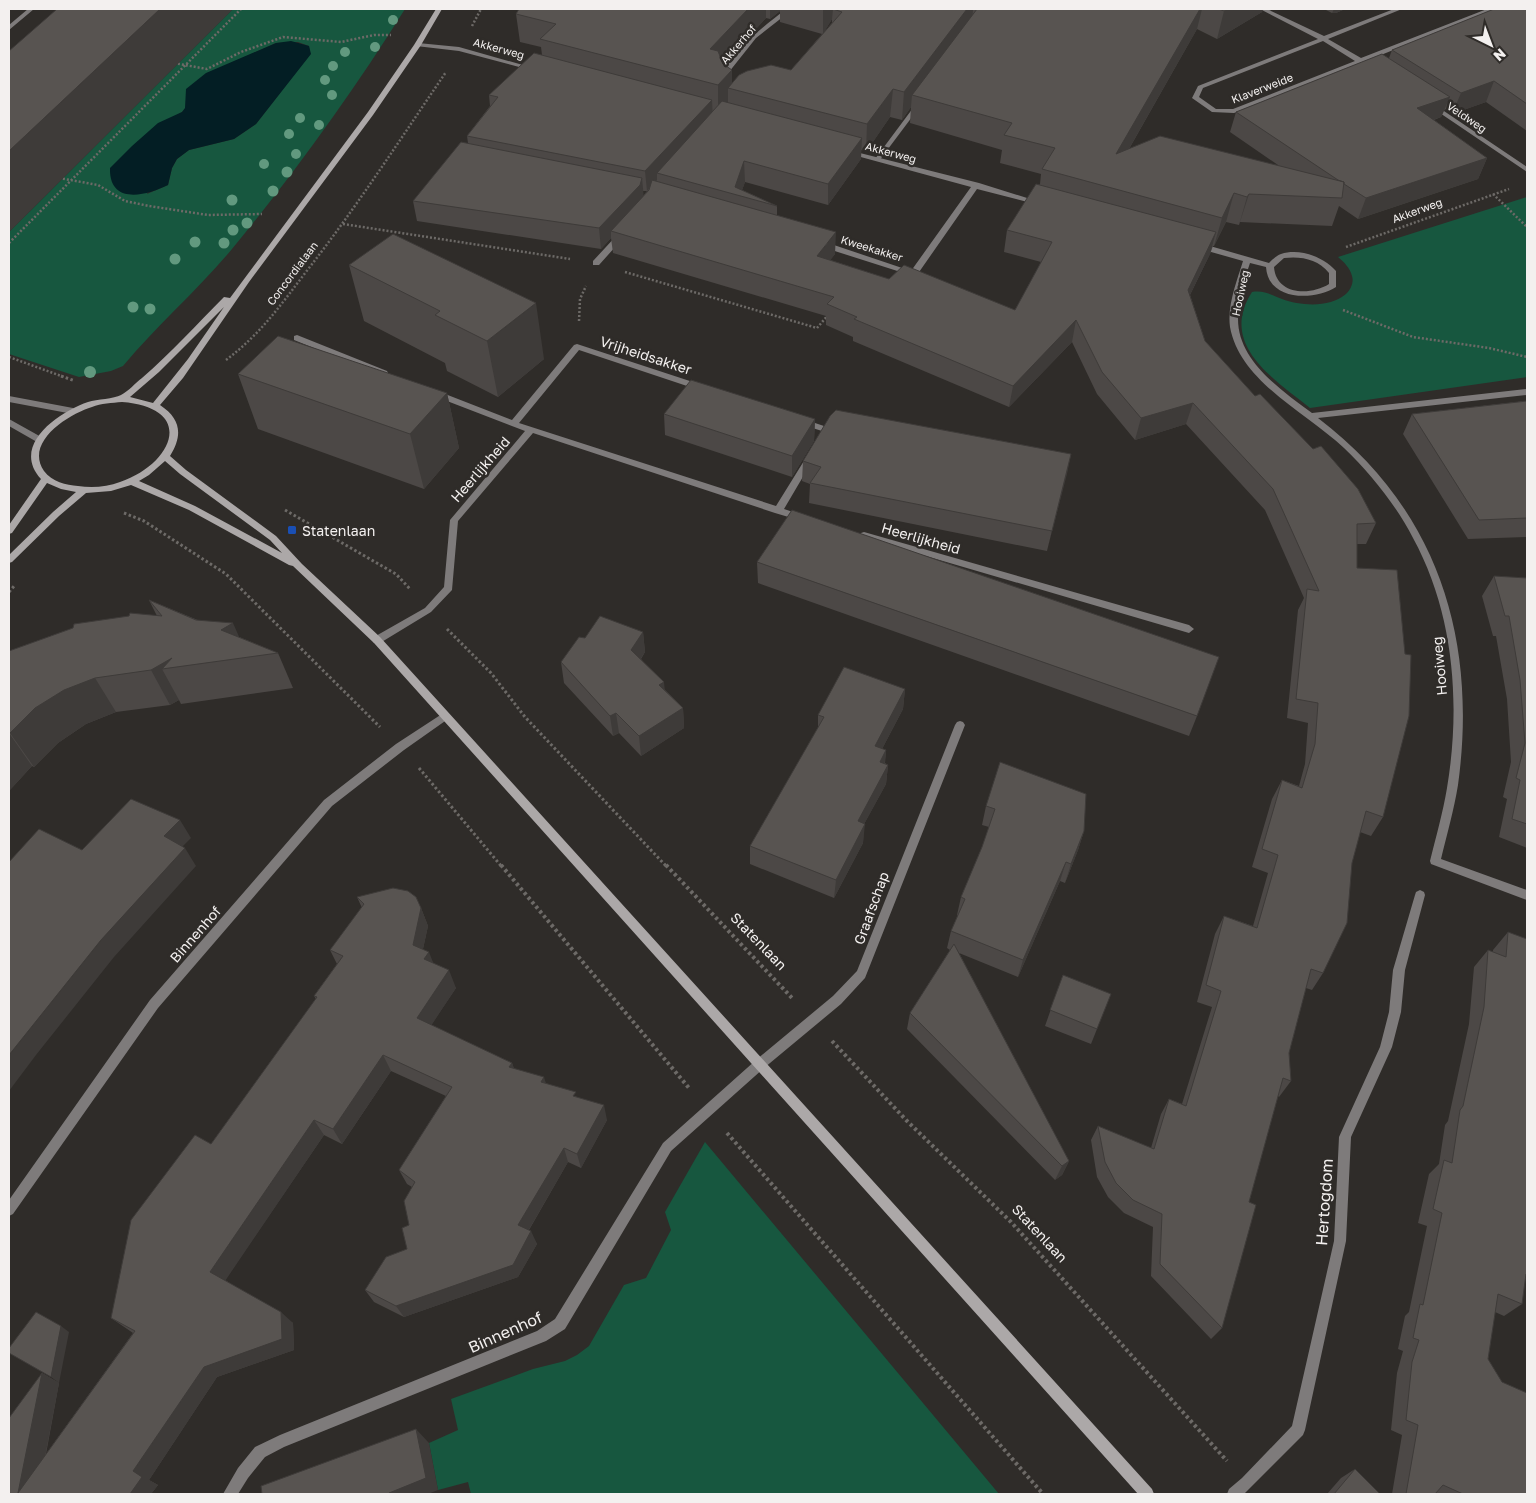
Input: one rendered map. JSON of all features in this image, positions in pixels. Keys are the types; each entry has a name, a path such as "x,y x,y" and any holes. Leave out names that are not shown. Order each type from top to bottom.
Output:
{"main road":[{"path":"155,406 171,389 246,281 337,161 418,45 439,9"},
{"path":"122,399 156,370 246,281"},
{"path":"122,399 134,399 155,406 166,413 173,427 172,445 165,456 150,470 130,481 99,490 83,491 56,485 39,470 36,450 40,440 60,419 73,411 89,404 122,399"},
{"path":"165,456 183,472 273,538 299,566 377,640 1147,1494"},
{"path":"9,531 46,478"},
{"path":"130,481 158,491 299,566"},
{"path":"9,560 56,514 83,491"}],"street":[{"path":"9,28 31,9"},
{"name":"Akkerhof","path":"725,86 723,81 726,72 754,37 790,9"},
{"path":"1263,9 1324,39 1368,65"},
{"name":"Klaverweide","path":"1399,9 1200,87 1195,98 1214,111 1234,111 1492,9"},
{"name":"Akkerweg","path":"418,45 459,49 543,71"},
{"path":"877,160 923,98"},
{"name":"Veldweg","path":"1430,104 1527,170"},
{"name":"Akkerweg","path":"840,150 1051,206"},
{"name":"Kweekakker","path":"914,273 976,185"},
{"path":"596,263 627,229"},
{"name":"Kweekakker","path":"818,243 874,259 922,276"},
{"path":"1191,244 1270,266"},
{"path":"1282,256 1314,258 1323,262 1333,273 1333,285 1321,293 1302,294 1283,288 1271,278 1270,266 1282,256"},
{"name":"Hooiweg","path":"1247,259 1234,309 1234,326 1240,348 1256,370 1346,446 1375,477 1402,511 1424,550 1441,590 1452,633 1459,726 1454,777 1436,861 1527,895"},
{"path":"297,338 396,377"},
{"path":"513,424 577,347"},
{"name":"Vrijheidsakker","path":"577,347 706,390"},
{"name":"Heerlijkheid","path":"432,392 513,424 816,522"},
{"path":"1310,416 1527,392"},
{"path":"9,398 73,411"},
{"path":"778,511 826,430 790,417"},
{"path":"9,422 40,440"},
{"name":"Heerlijkheid","path":"377,640 428,610 449,588 454,520 531,430"},
{"name":"Heerlijkheid","path":"854,533 1189,629"},
{"name":"Binnenhof","path":"9,1210 154,1004 328,803 400,747 445,716"},
{"name":"Graafschap","path":"760,1064 813,1020 861,974 960,725"},
{"name":"Hertogdom","path":"1234,1494 1298,1430 1340,1241 1345,1137 1386,1047 1395,1012 1399,970 1420,896"},
{"name":"Binnenhof","path":"230,1494 243,1473 260,1452 280,1442 541,1336 560,1324 667,1146 760,1064"}],"path":[{"path":"9,243 241,9"},
{"name":"Concordialaan","path":"224,362 247,344 264,327 337,232 442,78 481,9"},
{"path":"169,59 175,64 207,69 241,52 283,37 342,42 374,35 400,35"},
{"path":"169,66 175,64"},
{"path":"55,177 98,184 126,201 149,206 208,215 265,214"},
{"name":"Akkerweg","path":"1314,258 1510,188"},
{"path":"1493,194 1527,227"},
{"path":"577,347 580,299 596,263"},
{"path":"1321,293 1345,312 1413,337 1489,348 1527,357"},
{"path":"9,357 81,383"},
{"path":"158,491 119,511 144,521 226,574 400,747 708,1111 1043,1494"},
{"name":"Statenlaan","path":"284,510 396,574 428,610 490,673 525,716 906,1120 1011,1222 1247,1483"}],"green space":[{"path":"233,9 405,9 344,101 255,221 219,264 123,366 111,371 79,377 9,354 9,232","holes":["298,42 309,46 310,54 256,124 234,139 189,150 177,159 172,168 168,185 147,194 176,116 229,64 276,43"]},
{"path":"1527,197 1527,377 1310,408 1267,373 1255,359 1246,344 1242,328 1243,311 1252,292 1264,292 1290,301 1306,304 1332,302 1346,294 1351,288 1353,278 1345,263 1338,257"},
{"path":"705,1142 999,1494 471,1494 468,1482 438,1490 429,1443 458,1430 451,1399 533,1369 565,1361 589,1346 624,1285 646,1278 671,1230 665,1212"}],"water":[{"path":"291,41 309,46 311,54 256,124 234,139 189,150 177,159 172,168 168,185 150,192 130,195 122,193 116,188 111,180 110,168 158,123 182,112 185,108 186,89 206,73 276,43"}],"building":[{"path":"57,9 160,9 9,151 9,51"},
{"path":"519,9 748,9 710,49 718,51 723,64 732,70 718,85 540,39 556,24 516,14"},
{"path":"833,9 967,9 904,92 893,89 867,124 728,88 739,75 747,71 771,65 791,70 842,12"},
{"path":"977,9 1200,9 1116,154 1160,136 1344,182 1342,198 1249,194 1247,197 1234,193 1222,218 1042,169 1055,148 1004,135 1012,123 912,95"},
{"path":"1494,9 1527,9 1527,104 1494,81 1461,93 1392,50"},
{"path":"534,53 712,100 645,171 467,136 498,97 489,95"},
{"path":"1382,54 1450,97 1417,108 1487,158 1366,198 1236,112"},
{"path":"722,101 862,138 828,184 744,161 735,187 777,206 657,173"},
{"path":"461,142 642,178 640,185 599,228 413,201"},
{"path":"652,180 836,232 817,256 889,279 904,265 1015,310 1052,242 1007,230 1036,184 1216,232 1188,290 1205,341 1255,396 1260,394 1313,449 1321,446 1358,489 1376,523 1357,524 1357,568 1397,570 1405,654 1411,655 1409,716 1383,817 1366,811 1352,863 1347,923 1323,973 1311,969 1289,1053 1291,1081 1283,1078 1249,1202 1256,1205 1222,1328 1160,1264 1162,1214 1133,1200 1116,1183 1105,1162 1098,1126 1154,1149 1169,1099 1186,1106 1221,991 1206,985 1224,916 1257,928 1278,855 1262,849 1282,780 1302,788 1315,744 1318,703 1296,699 1307,589 1319,591 1273,489 1193,403 1141,418 1102,372 1076,320 1013,386 854,319 857,317 827,304 834,297 611,231 649,190"},
{"path":"393,234 536,303 487,341 435,315 440,311 349,265"},
{"path":"278,336 447,393 410,434 238,374"},
{"path":"691,380 815,419 792,456 664,414"},
{"path":"1527,401 1527,518 1479,520 1412,414"},
{"path":"836,410 1071,454 1052,531 810,483 821,467 803,461 830,416"},
{"path":"792,510 1219,657 1197,716 757,562"},
{"path":"1494,576 1527,578 1527,824 1512,819 1520,780 1516,778 1525,743 1520,680 1509,616 1505,616"},
{"path":"149,600 196,620 233,623 221,630 278,653 162,669 172,658 151,670 95,678 64,690 35,708 9,733 9,651 73,628 74,624 129,616 130,613 162,616"},
{"path":"600,616 643,632 631,650 664,682 659,685 683,708 639,736 616,713 610,716 561,662 579,637 585,638"},
{"path":"844,667 905,689 875,746 886,750 880,762 888,765 858,821 865,824 836,880 750,846 824,717 818,715"},
{"path":"1000,762 1086,794 1084,831 1071,864 1066,862 1023,960 951,931 965,899 961,897 982,847 995,809 986,806"},
{"path":"131,799 180,820 164,836 185,848 101,940 9,1055 9,862 39,829 82,850"},
{"path":"393,888 408,891 416,897 421,908 413,945 429,952 424,959 449,970 417,1018 512,1063 509,1067 544,1077 541,1082 576,1092 573,1096 604,1105 577,1154 564,1148 518,1225 531,1231 513,1265 396,1306 365,1290 386,1257 407,1249 402,1228 409,1225 404,1201 415,1182 399,1170 452,1087 383,1055 333,1129 314,1120 210,1272 281,1312 282,1339 204,1367 133,1471 142,1477 130,1494 9,1494 9,1418 42,1373 18,1493 135,1331 111,1318 131,1220 195,1135 211,1144 317,997 314,996 343,956 330,950 364,904 357,897"},
{"path":"1508,932 1527,939 1527,1274 1522,1304 1498,1294 1488,1359 1502,1382 1527,1393 1527,1494 1463,1494 1443,1485 1435,1494 1406,1494 1418,1425 1406,1420 1412,1362 1419,1340 1413,1338 1420,1304 1423,1305 1442,1213 1433,1209 1444,1160 1452,1163 1460,1110 1463,1106 1484,1007 1488,950 1506,957"},
{"path":"954,944 1069,1161 1062,1166 910,1013"},
{"path":"1063,975 1111,994 1097,1029 1050,1010"},
{"path":"36,1312 61,1326 51,1377 9,1353 9,1348"},
{"path":"416,1429 426,1478 389,1494 262,1494 261,1486"},
{"path":"1355,1469 1380,1494 1334,1494"}],"place":[{"name":"Statenlaan","path":"292,530"}]}
